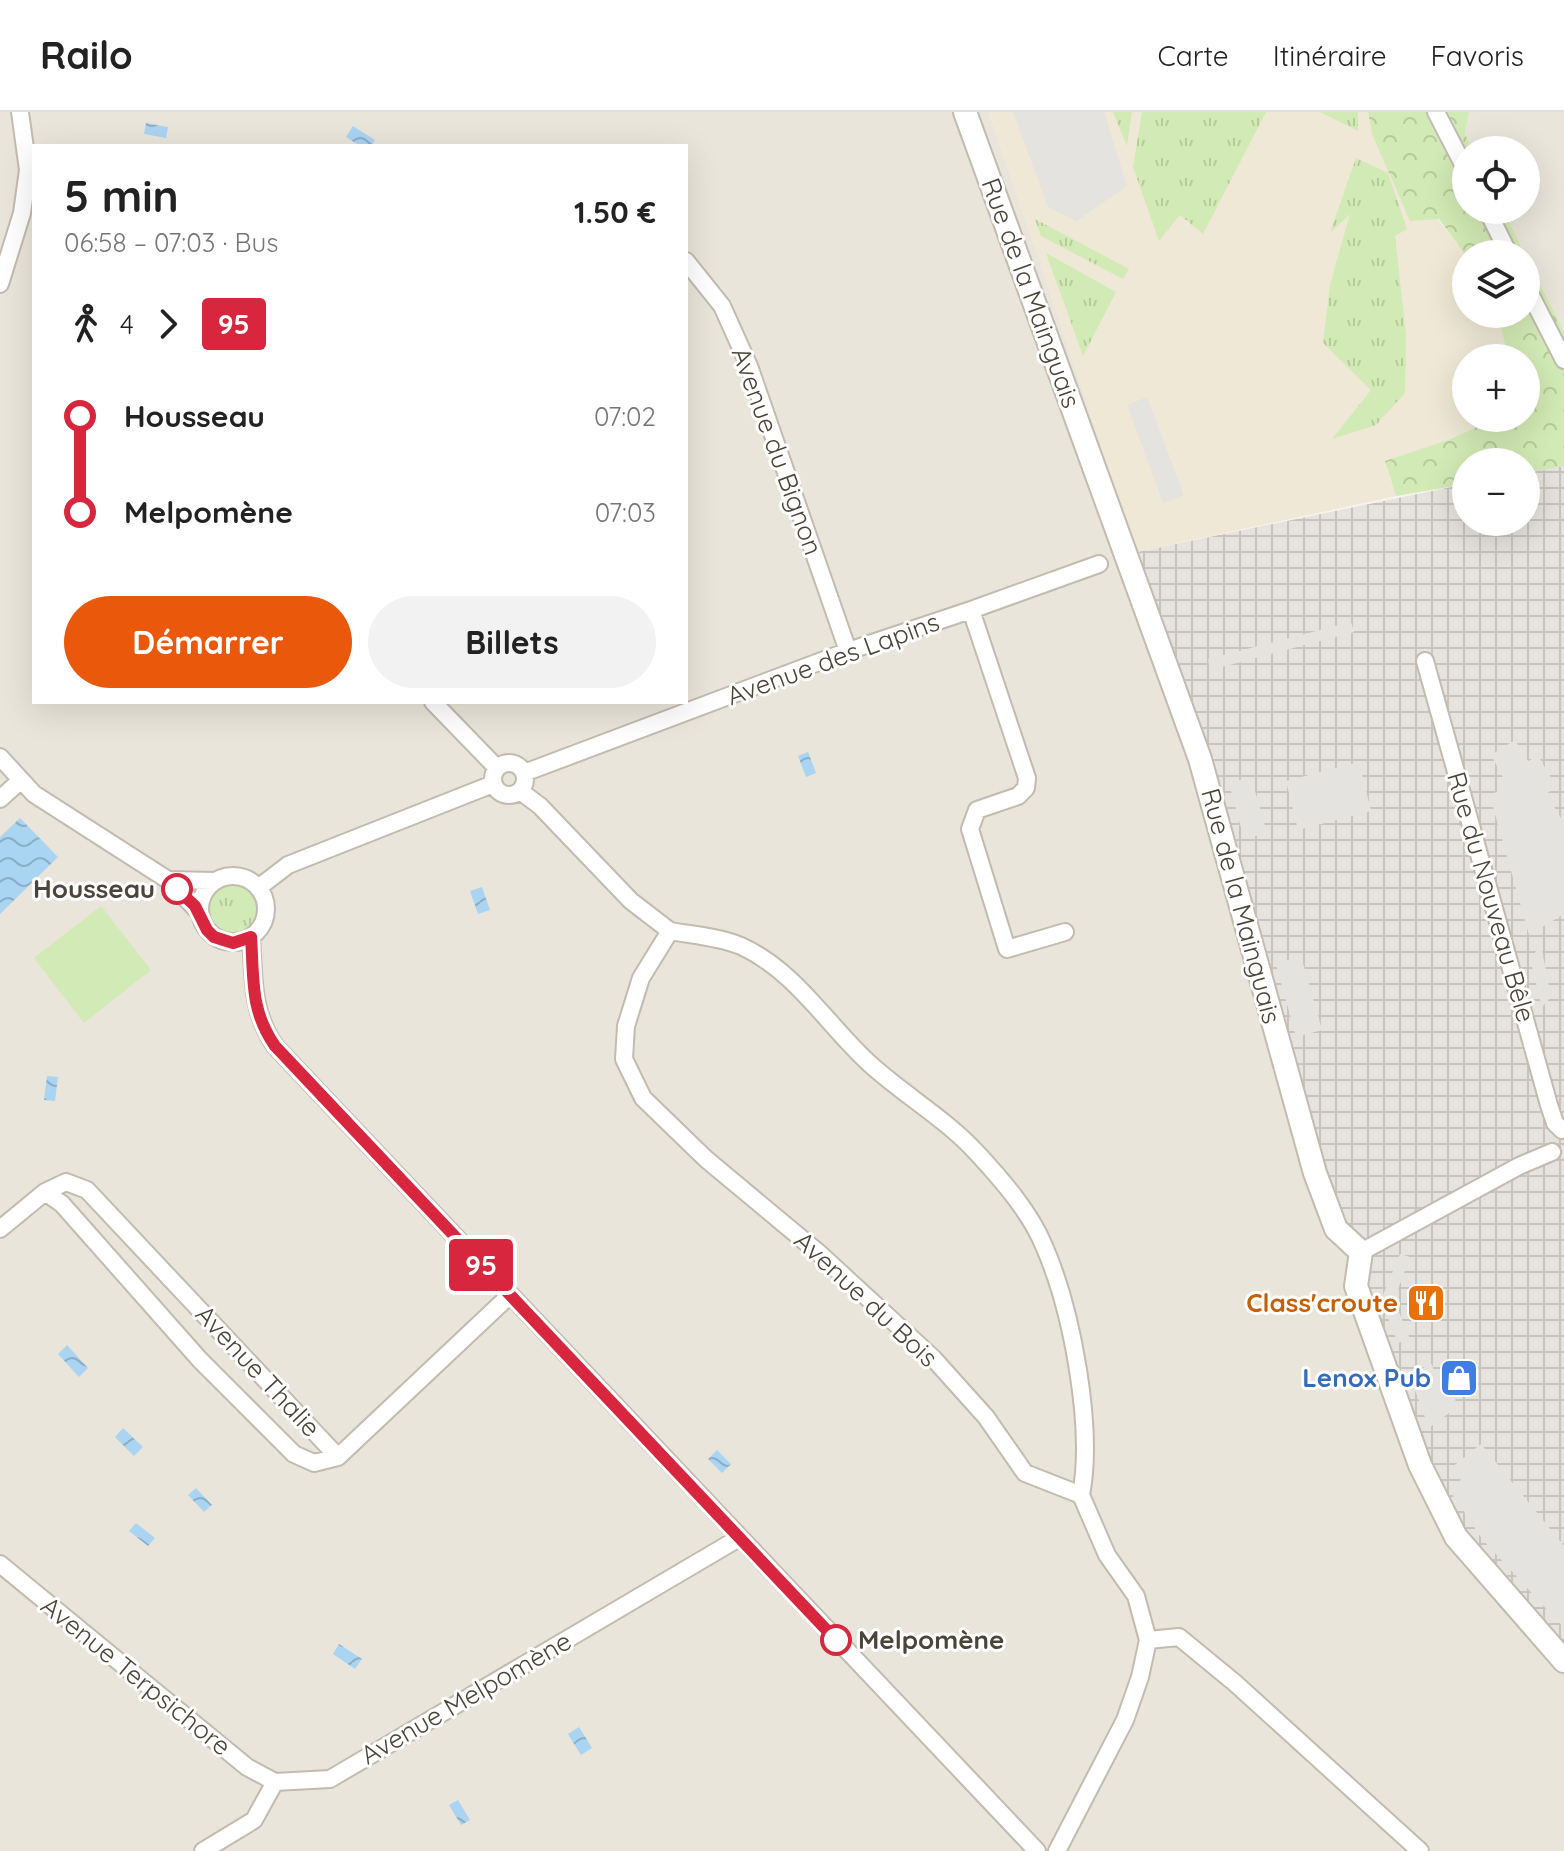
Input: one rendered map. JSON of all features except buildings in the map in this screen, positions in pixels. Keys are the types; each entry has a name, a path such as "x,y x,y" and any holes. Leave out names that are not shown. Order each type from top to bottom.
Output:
{"street":[{"path":"0,284 22,213 28,170 20,112"},
{"name":"Rue de la Mainguais","path":"965,112 1200,759 1315,1173 1336,1229 1361,1252"},
{"path":"1436,112 1452,143"},
{"name":"Avenue du Bignon","path":"688,264 722,306 749,366 848,651"},
{"path":"1540,313 1564,360"},
{"name":"Avenue des Lapins","path":"524,773 848,651 1099,564"},
{"path":"971,610 1027,778 1026,788 1018,796 977,810 970,829 1007,949 1065,932"},
{"name":"Rue du Nouveau Bêle","path":"1425,661 1549,1105 1555,1123 1563,1130"},
{"path":"258,888 288,865 495,776 512,763 524,773 525,783 520,791 505,795 495,776 435,704"},
{"path":"0,757 34,794 168,880 199,912 202,922 214,937 233,943 251,937 260,929 266,908 258,888 238,876 216,881 168,880"},
{"path":"0,799 21,780"},
{"path":"520,791 540,806 631,901 670,931 739,945 776,966 868,1062 975,1150 1021,1207 1044,1244 1068,1321 1083,1417 1084,1477 1081,1495 1107,1555 1136,1596 1148,1640 1140,1677 1125,1720 1057,1851"},
{"path":"199,912 203,894 216,881"},
{"name":"Avenue du Bois","path":"670,931 641,978 626,1026 624,1059 643,1098 685,1140 820,1254 933,1358 986,1417 1025,1473 1081,1495"},
{"path":"251,937 256,1007 275,1046 1037,1851"},
{"path":"1563,1130 1554,1137 1558,1158 1519,1166 1361,1252 1356,1286 1390,1388 1426,1477 1456,1537 1564,1661"},
{"name":"Avenue Thalie","path":"45,1192 66,1182 87,1190 338,1457 510,1295"},
{"path":"0,1229 45,1192 62,1204 200,1360 294,1454 314,1463 338,1457"},
{"name":"Avenue Melpomène","path":"275,1782 330,1779 739,1538"},
{"name":"Avenue Terpsichore","path":"0,1564 247,1767 275,1782"},
{"path":"1148,1640 1179,1637 1235,1683 1420,1851"},
{"path":"203,1851 254,1820 275,1782"}],"shaded area":[{"path":"0,112 989,112 1211,771 1564,1664 1564,1851 0,1851"},
{"path":"989,112 1368,112 1372,134 1454,240 1452,328 1501,328 1505,344 1452,344 1452,432 1466,432 1385,462 1396,496 1137,552"},
{"path":"1013,112 1104,112 1127,186 1077,221 1048,207"},
{"path":"1469,112 1564,112 1564,331 1540,283 1540,240 1518,240 1510,224 1540,224 1540,136 1465,134"},
{"path":"1147,397 1184,495 1163,503 1127,405"},
{"path":"1564,466 1564,1664 1435,1509 1360,1306 1339,1209 1183,691 1137,552 1452,487 1452,536 1540,536 1540,470"},
{"path":"1351,622 1354,632 1210,670 1208,659"},
{"path":"1515,740 1528,761 1538,756 1557,787 1546,794 1561,818 1564,816 1564,914 1529,935 1490,796 1507,785 1491,755"},
{"path":"1359,762 1371,811 1298,830 1286,781"},
{"path":"1251,777 1267,833 1244,839 1229,783"},
{"path":"1541,945 1551,997 1542,1007 1530,959"},
{"path":"1301,956 1322,1030 1296,1037 1276,964"},
{"path":"1400,1254 1410,1257 1394,1300 1410,1339 1398,1343 1381,1300"},
{"path":"1432,1364 1434,1371 1440,1370 1452,1386 1457,1407 1429,1428 1409,1374"},
{"path":"1481,1444 1564,1546 1564,1628 1482,1539 1449,1489 1461,1480 1451,1468"}],"green space":[{"path":"1113,112 1132,112 1127,146"},
{"path":"1142,112 1266,112 1203,234 1180,215 1159,241 1133,167"},
{"path":"1320,112 1358,112 1358,131"},
{"path":"1368,112 1469,112 1466,136 1452,136 1452,224 1510,224 1518,240 1454,240 1439,219 1410,221 1372,134"},
{"path":"1356,158 1388,173 1407,229 1395,236 1406,335 1405,393 1376,425 1332,439 1371,390 1323,343 1330,285 1350,214 1330,233"},
{"path":"1035,219 1129,269 1123,279 1041,236"},
{"path":"1046,253 1116,292 1083,356"},
{"path":"1540,284 1564,331 1564,466 1540,470 1540,448 1452,448 1452,486 1396,496 1385,461 1466,432 1540,432 1540,344 1505,344 1501,328 1540,328"},
{"path":"232,881 252,889 260,909 252,929 232,937 212,929 204,909 212,889"},
{"path":"101,906 151,970 84,1023 34,958"}],"water":[{"path":"146,123 168,127 166,138 144,134"},
{"path":"353,126 375,140 372,144 357,144 346,137"},
{"path":"808,752 816,773 806,777 798,756"},
{"path":"20,818 58,857 0,914 0,837"},
{"path":"482,887 490,910 478,914 470,891"},
{"path":"47,1076 58,1077 55,1101 44,1100"},
{"path":"67,1345 88,1368 79,1377 58,1354"},
{"path":"123,1428 143,1447 134,1456 115,1437"},
{"path":"717,1450 731,1464 722,1473 708,1459"},
{"path":"196,1488 212,1505 204,1512 188,1495"},
{"path":"136,1523 155,1538 148,1546 129,1531"},
{"path":"339,1644 362,1659 355,1669 333,1654"},
{"path":"579,1727 592,1748 581,1755 568,1734"},
{"path":"458,1800 470,1820 461,1825 449,1805"}],"bus line":[{"name":"95","path":"177,889 195,906 214,937 233,943 251,937 256,1007 259,1019 275,1046 836,1640"}],"place":[{"name":"Housseau","path":"177,889"},
{"name":"Class'croute","path":"1426,1303"},
{"name":"Lenox Pub","path":"1459,1378"},
{"name":"Melpomène","path":"836,1640"}]}
